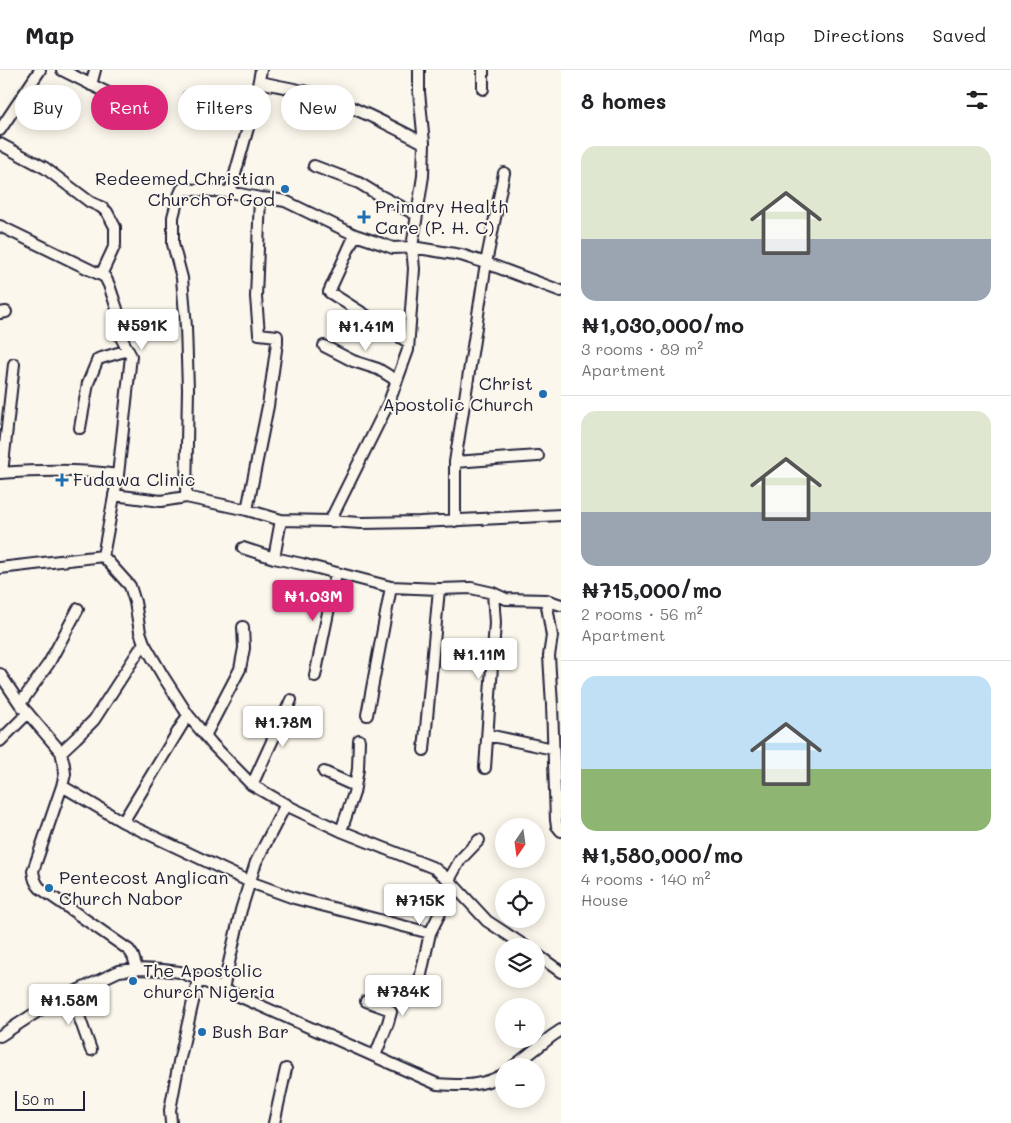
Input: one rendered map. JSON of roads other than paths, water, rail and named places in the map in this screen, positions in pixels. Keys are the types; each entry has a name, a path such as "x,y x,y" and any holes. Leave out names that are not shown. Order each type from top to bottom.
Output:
{"street":[{"path":"0,130 40,70"},
{"path":"62,70 91,85 95,70"},
{"path":"258,85 261,70"},
{"path":"330,521 389,402 408,350 414,269 412,247 423,176 424,143 419,92 419,70"},
{"path":"483,70 483,89"},
{"path":"271,88 315,94 329,99 368,115 424,143"},
{"path":"230,192 247,130"},
{"path":"0,144 45,168 90,202 107,212 115,227 115,245 100,275"},
{"path":"314,166 359,184 417,215"},
{"path":"455,521 455,462 486,262 504,173"},
{"path":"186,497 188,389 186,326 182,278 172,244 173,217 182,188 230,192 285,201 355,235 393,248 412,247 461,255 486,262 561,290"},
{"path":"247,510 268,406 277,343 277,336 259,334 256,297 260,198"},
{"path":"0,226 104,277 109,285 117,309 118,332 131,356 118,475 103,556"},
{"path":"355,235 329,292 408,342"},
{"path":"324,346 396,380"},
{"path":"80,428 88,383 98,359 128,350"},
{"path":"14,364 1,473 39,471 97,472 118,475"},
{"path":"455,462 538,456"},
{"path":"114,495 161,501 186,497 247,510 281,520 361,523 455,521 561,515"},
{"path":"274,558 281,520"},
{"path":"243,548 274,558 391,587 471,588 493,593 506,599 546,600 561,605"},
{"path":"0,568 103,556"},
{"path":"103,556 130,586 144,643 188,715 205,736 252,785 292,808 341,831 434,868 487,921 513,938"},
{"path":"315,676 336,574"},
{"path":"367,715 391,587"},
{"path":"424,750 439,589"},
{"path":"485,768 495,624 493,593"},
{"path":"546,600 552,636 548,656 556,820 557,826 561,831"},
{"path":"20,704 49,663 78,609"},
{"path":"205,736 240,669 244,648 243,626"},
{"path":"61,752 94,720 144,643"},
{"path":"0,674 20,704 61,752 64,765 65,774 62,786 34,871 36,884 129,950 133,956 136,969"},
{"path":"252,785 291,700"},
{"path":"0,741 28,713"},
{"path":"122,822 188,715"},
{"path":"488,735 553,749"},
{"path":"341,831 354,792 358,769 359,740"},
{"path":"324,772 355,786"},
{"path":"62,786 122,822 250,882 294,898 430,933"},
{"path":"223,989 241,910 256,862 286,804"},
{"path":"420,979 430,933 460,860 480,840"},
{"path":"545,960 561,972"},
{"path":"0,1036 49,1004 119,971 136,969 163,970 180,972 223,989 437,1084 462,1086 482,1083 495,1078"},
{"path":"171,1123 170,1110 179,1062 198,980"},
{"path":"71,994 91,1050"},
{"path":"366,1001 388,1009 391,1012 375,1056"},
{"path":"524,1058 561,1030"},
{"path":"274,1123 286,1069"}],"place":[{"name":"Redeemed Christian Church of God","path":"285,189"},
{"name":"Primary Health Care (P. H. C)","path":"364,217"},
{"name":"Christ Apostolic Church","path":"543,394"},
{"name":"Fudawa Clinic","path":"62,480"},
{"name":"Pentecost Anglican Church Nabor","path":"49,888"},
{"name":"The Apostolic church Nigeria","path":"133,981"},
{"name":"Bush Bar","path":"202,1032"}]}
